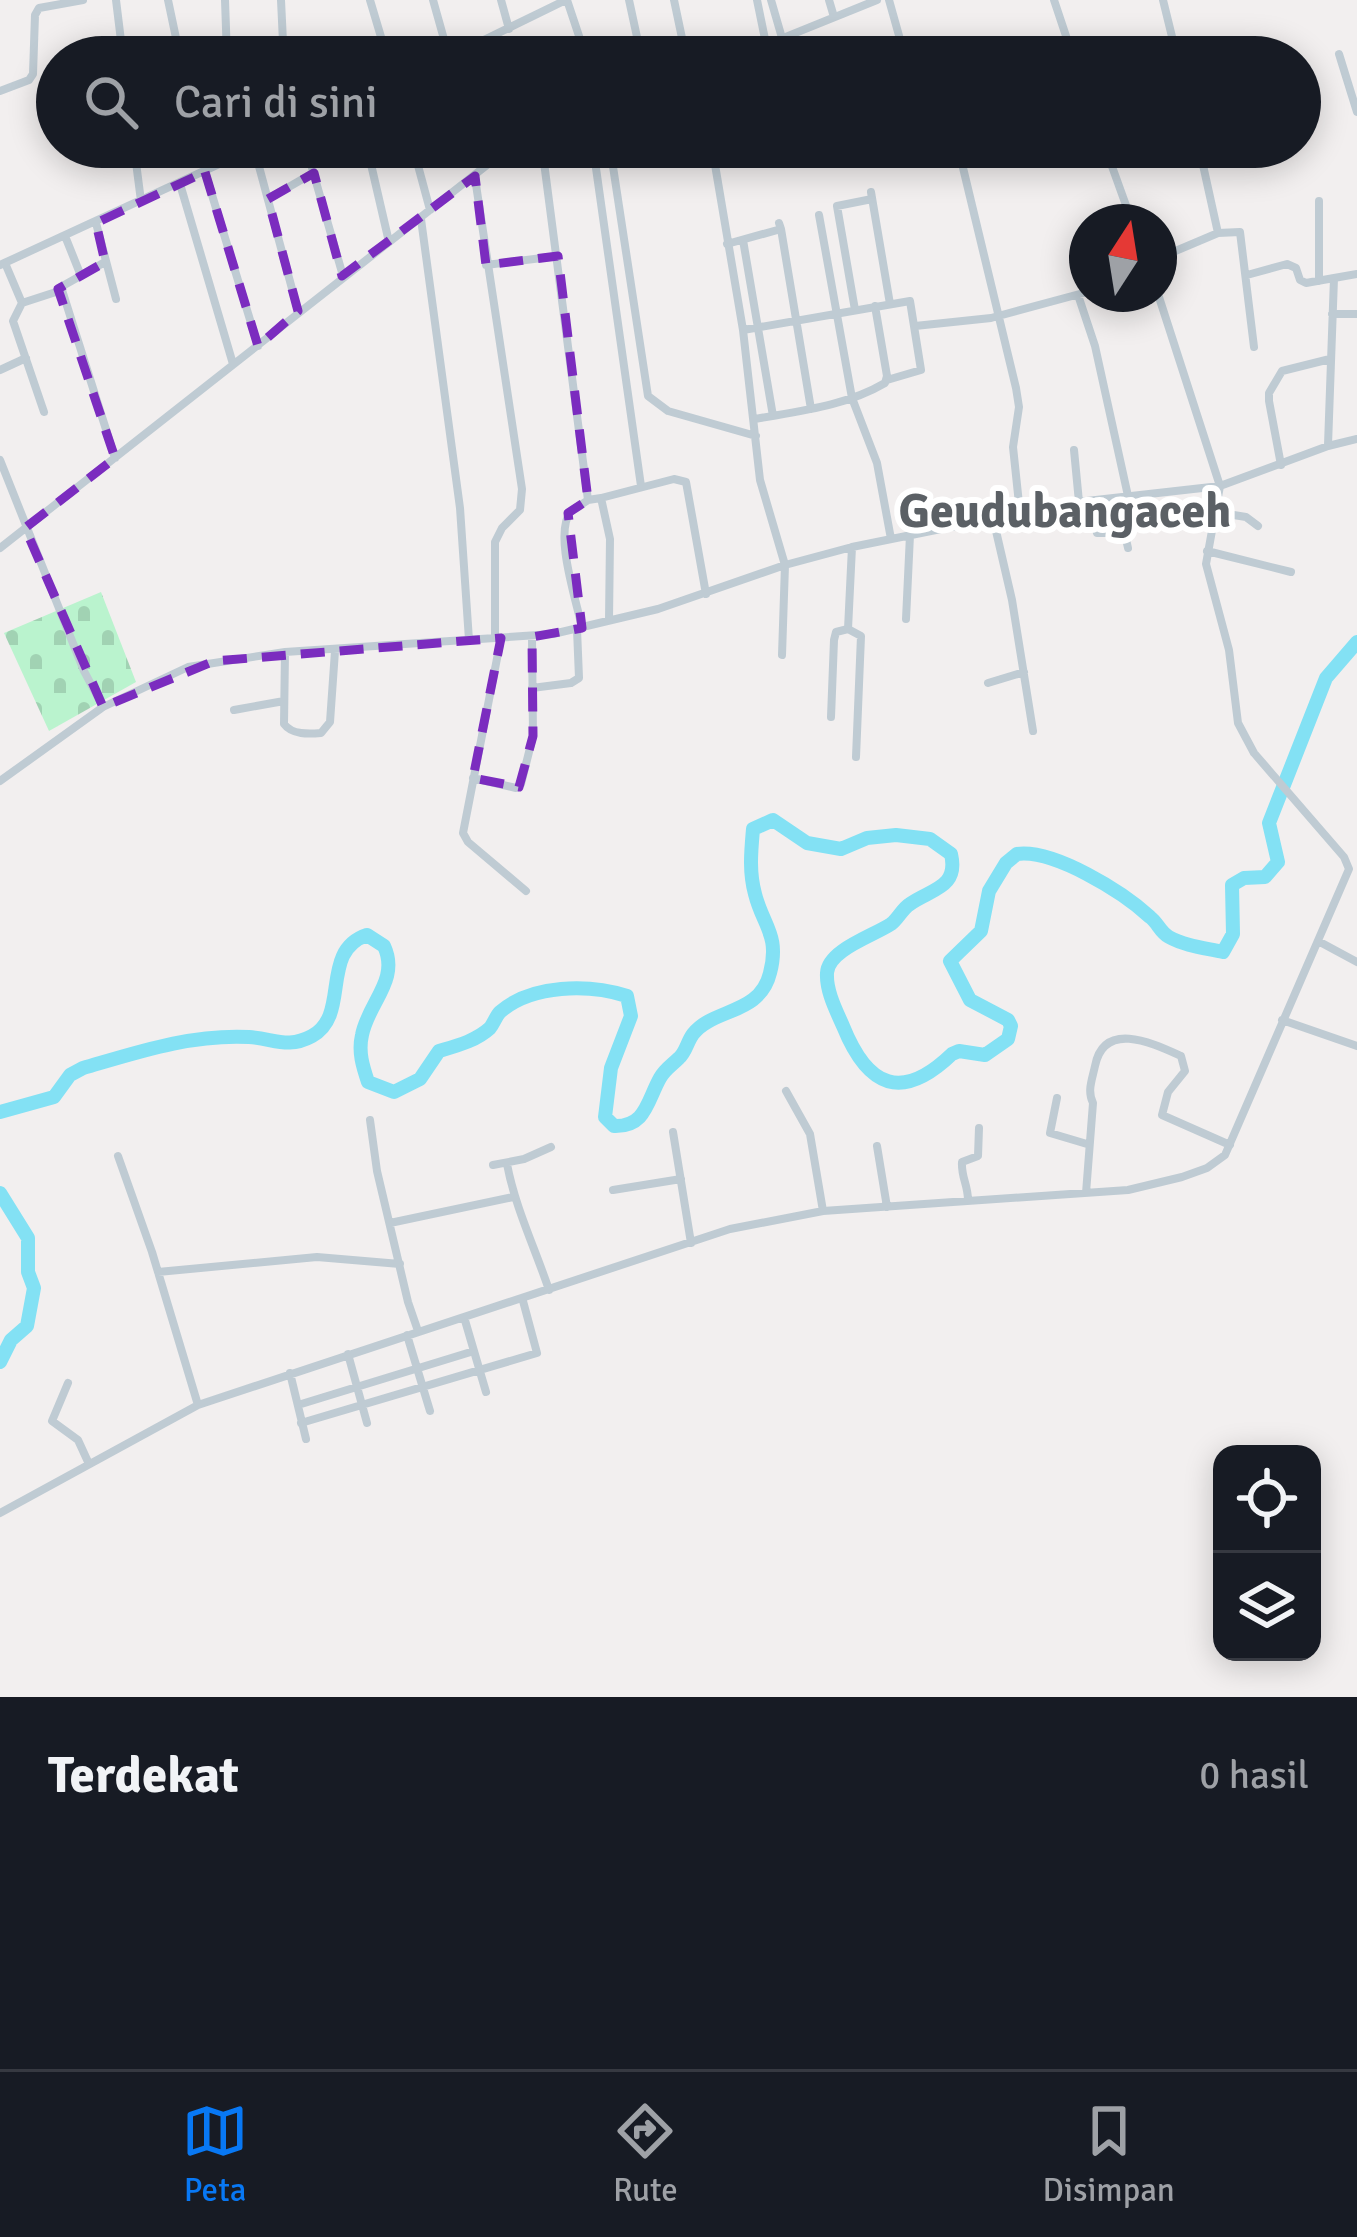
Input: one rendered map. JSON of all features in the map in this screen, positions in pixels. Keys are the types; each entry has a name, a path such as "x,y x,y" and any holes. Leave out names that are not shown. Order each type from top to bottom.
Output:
{"street":[{"path":"0,91 33,74 39,4 83,0"},
{"path":"116,0 120,36"},
{"path":"168,0 176,36"},
{"path":"225,0 226,36"},
{"path":"281,0 284,36"},
{"path":"370,0 381,36"},
{"path":"433,0 443,36"},
{"path":"501,0 509,28"},
{"path":"493,36 567,0 579,36"},
{"path":"629,0 638,36"},
{"path":"674,0 682,36"},
{"path":"757,0 771,36"},
{"path":"771,0 773,36"},
{"path":"829,0 834,17"},
{"path":"786,36 877,0"},
{"path":"889,0 898,36"},
{"path":"1054,0 1066,36"},
{"path":"1163,0 1172,36"},
{"path":"1339,54 1357,112"},
{"path":"137,168 141,201"},
{"path":"22,303 2,264 212,168"},
{"path":"260,168 298,311"},
{"path":"312,168 343,276"},
{"path":"372,168 389,242"},
{"path":"419,168 430,210"},
{"path":"0,548 485,168"},
{"path":"545,168 588,500"},
{"path":"595,168 641,486"},
{"path":"613,168 647,396 668,411 756,436"},
{"path":"715,168 765,502 785,565 782,655"},
{"path":"963,168 1019,407 1013,446 1020,512"},
{"path":"1113,168 1126,204"},
{"path":"1204,168 1219,233"},
{"path":"205,172 258,346"},
{"path":"268,199 314,173"},
{"path":"475,176 522,489 520,510 495,542 498,638 464,838 526,891"},
{"path":"180,184 233,364"},
{"path":"855,310 837,206 871,195 890,304"},
{"path":"1318,201 1319,281"},
{"path":"819,215 852,398 877,464 891,539"},
{"path":"421,219 460,508 470,640"},
{"path":"96,223 116,298"},
{"path":"727,244 780,226 811,409"},
{"path":"1177,250 1219,233 1240,232 1254,347"},
{"path":"65,236 81,276"},
{"path":"743,240 773,416"},
{"path":"486,265 558,256"},
{"path":"44,412 14,325 15,313 22,303 105,262"},
{"path":"1246,274 1287,264 1296,268 1303,282 1357,274"},
{"path":"1328,446 1334,278"},
{"path":"58,289 64,292 80,339 115,458"},
{"path":"916,326 1000,315 1069,298"},
{"path":"743,330 910,301 916,326 921,370 852,398 755,419"},
{"path":"875,306 887,380"},
{"path":"1087,312 1123,497 1128,548"},
{"path":"0,1514 198,1406 765,1220 823,1211 1128,1190 1207,1168 1225,1155 1349,869 1344,857 1254,753 1238,723 1229,650 1209,582 1207,551 1220,486 1164,312"},
{"path":"1332,314 1357,314"},
{"path":"0,370 26,358"},
{"path":"1280,465 1269,393 1276,378 1292,365 1330,359"},
{"path":"0,781 103,707 188,667 285,652 532,637 580,628 852,548 1020,512 1220,486 1357,439"},
{"path":"1075,450 1083,502 1097,533 1126,533"},
{"path":"0,460 83,671 103,707"},
{"path":"532,688 579,678 580,628 568,573 567,522 572,510 588,500 674,479 686,482 706,594"},
{"path":"601,498 610,538 609,620"},
{"path":"1214,512 1246,517 1258,526"},
{"path":"992,518 1012,599 1033,730"},
{"path":"906,620 910,535"},
{"path":"848,629 852,548"},
{"path":"1207,551 1291,572"},
{"path":"832,717 834,640 836,632 848,629 861,636 856,757"},
{"path":"473,778 516,788 521,784 532,736 532,637"},
{"path":"285,652 286,728 313,734 328,728 335,650"},
{"path":"988,682 1024,672"},
{"path":"234,710 284,701"},
{"path":"1318,941 1357,962"},
{"path":"1282,1020 1357,1046"},
{"path":"1086,1193 1093,1104 1089,1093 1098,1054 1111,1040 1129,1037 1179,1054 1185,1071 1168,1092 1163,1116 1230,1145"},
{"path":"786,1091 812,1141 823,1211"},
{"path":"1057,1098 1048,1132 1087,1144"},
{"path":"370,1120 372,1149 418,1331"},
{"path":"968,1200 968,1188 961,1179 962,1162 978,1156 979,1128"},
{"path":"673,1132 691,1243"},
{"path":"877,1146 886,1207"},
{"path":"493,1165 551,1147"},
{"path":"118,1156 198,1406"},
{"path":"507,1164 513,1196 523,1211 549,1290"},
{"path":"613,1190 681,1180"},
{"path":"390,1223 513,1196"},
{"path":"158,1272 317,1258 400,1264"},
{"path":"302,1424 538,1351 523,1300"},
{"path":"464,1317 486,1392"},
{"path":"406,1335 430,1411"},
{"path":"298,1405 474,1351"},
{"path":"349,1354 367,1424"},
{"path":"290,1373 306,1439"},
{"path":"68,1384 53,1422 79,1440 89,1464"}],"highlighted area":[{"path":"205,172 258,346 298,311 268,199 314,173 342,276 475,176 486,265 558,256 588,500 568,513 582,628 532,637 533,736 519,787 473,778 501,638 214,661 103,707 25,528 115,458 58,289 105,262 96,223"}],"green space":[{"path":"101,592 136,682 49,731 4,633"}],"waterway":[{"path":"0,1112 54,1097 70,1075 83,1068 165,1045 227,1037 288,1043 312,1036 330,1014 344,955 352,943 367,935 384,946 388,958 386,981 362,1035 368,1082 394,1092 420,1079 439,1051 479,1036 500,1012 528,996 561,989 596,990 627,996 631,1016 611,1068 605,1117 614,1126 633,1122 693,1034 712,1019 747,1004 765,987 773,949 753,886 751,854 753,829 773,820 807,843 841,849 867,838 896,835 930,839 951,854 947,881 907,906 891,924 835,957 827,973 835,1007 864,1063 888,1081 917,1079 952,1054 985,1055 1008,1039 1008,1020 970,1000 950,961 981,931 989,891 1017,854 1050,858 1087,874 1153,919 1169,937 1223,952 1233,934 1232,885 1244,878 1265,877 1278,862 1269,823 1326,678 1357,642"},
{"path":"0,1193 28,1238 28,1272 34,1288 27,1326 11,1340 0,1362"}],"district":[{"name":"Geudubangaceh","path":"1065,510"}]}
